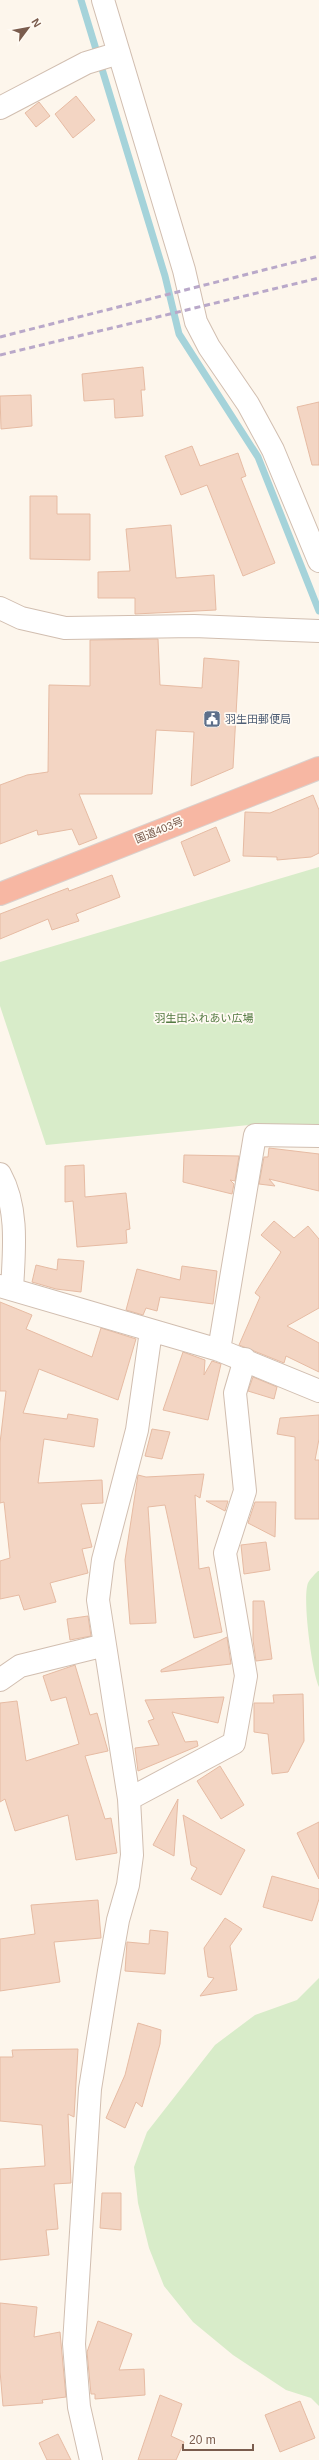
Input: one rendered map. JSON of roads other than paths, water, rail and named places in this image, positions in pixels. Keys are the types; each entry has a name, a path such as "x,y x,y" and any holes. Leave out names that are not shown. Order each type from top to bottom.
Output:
{"highway":[{"name":"国道403号","path":"0,894 319,768"}],"street":[{"path":"103,0 184,270 196,322 209,347 248,404 273,450 319,561"},
{"path":"0,108 86,63 119,53"},
{"path":"0,608 21,618 65,628 194,626 309,630"},
{"path":"219,1350 255,1135 319,1136"},
{"path":"0,1174 11,1207 14,1242 6,1288 219,1350 245,1359 319,1391"},
{"path":"91,2460 80,2407 74,2344 90,2089 110,1963 118,1920 128,1885 132,1855 129,1800 98,1600 103,1560 138,1430 151,1331"},
{"path":"129,1800 234,1743 246,1676 225,1553 245,1491 235,1393 245,1359"},
{"path":"0,1680 20,1666 105,1645"}],"waterway":[{"path":"81,0 165,276 179,334 258,457 319,611"}],"railway":[{"path":"0,337 319,256"},
{"path":"0,355 319,278"}],"place":[{"name":"羽生田郵便局","path":"212,719"}],"park label":[{"name":"羽生田ふれあい広場","path":"204,1018"}]}
